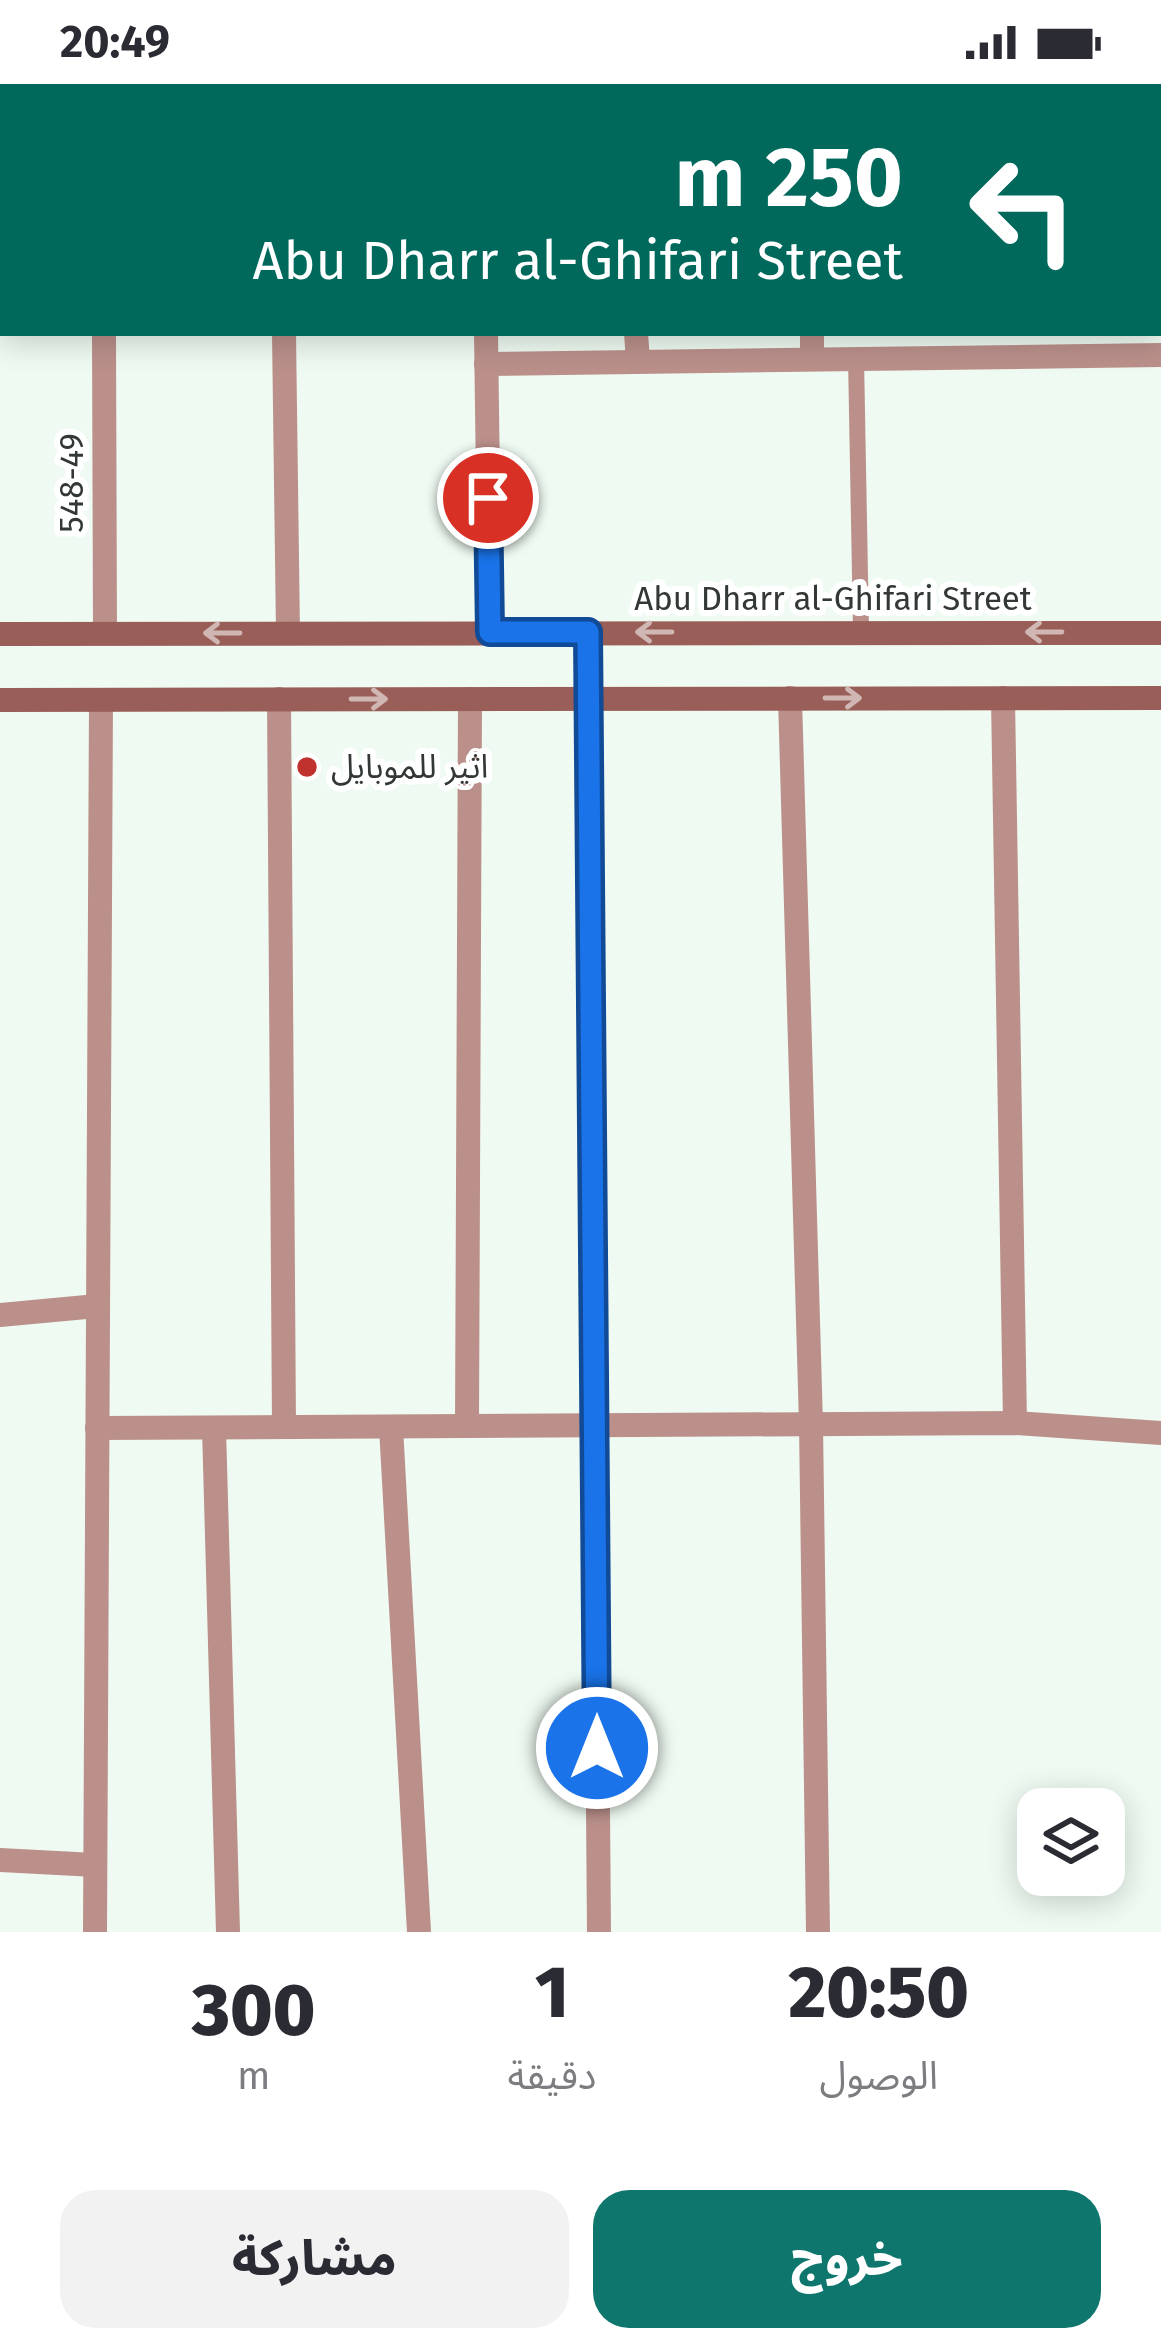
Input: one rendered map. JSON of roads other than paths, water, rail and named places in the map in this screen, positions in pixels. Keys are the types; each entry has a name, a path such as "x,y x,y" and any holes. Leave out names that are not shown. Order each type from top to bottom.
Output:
{"main road":[{"path":"588,632 589,699"},
{"name":"Abu Dharr al-Ghifari Street","path":"0,634 1161,633"},
{"path":"0,700 1161,698"}],"street":[{"name":"548-49","path":"104,336 105,633"},
{"path":"284,336 288,633"},
{"path":"486,336 490,632"},
{"path":"636,336 638,362"},
{"path":"486,364 638,362 812,345 856,357 995,345 1161,355"},
{"path":"790,698 811,1424 818,1932"},
{"path":"1004,698 1016,1423"},
{"path":"278,699 284,1427"},
{"path":"467,1426 470,699"},
{"path":"589,699 599,1932"},
{"path":"94,1932 101,700"},
{"path":"0,1315 97,1306"},
{"path":"97,1428 1016,1423 1161,1433"},
{"path":"391,1426 419,1932"},
{"path":"214,1428 228,1932"},
{"path":"0,1860 95,1865"}],"lane":[{"path":"856,357 861,631"}],"place":[{"name":"اثير للموبايل","path":"307,767"}]}
